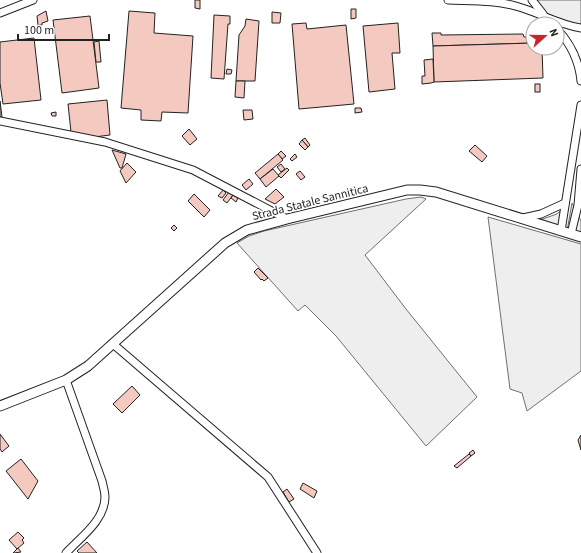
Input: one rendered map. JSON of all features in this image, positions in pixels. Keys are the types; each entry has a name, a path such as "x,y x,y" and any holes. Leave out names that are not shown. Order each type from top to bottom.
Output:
{"main road":[{"name":"Strada Statale Sannitica","path":"0,406 66,380 88,366 225,243 247,230 407,190 420,190 436,192 581,237"}],"street":[{"path":"0,13 33,0"},
{"path":"448,0 493,2 511,5 543,15 555,22 581,28"},
{"path":"532,0 543,15"},
{"path":"565,37 576,57 581,81"},
{"path":"561,231 581,105"},
{"path":"0,121 105,142 193,170 287,219"},
{"path":"571,234 580,207 581,169"},
{"path":"520,218 541,214 565,203"},
{"path":"113,344 268,477 318,553"},
{"path":"66,380 102,481 105,496 99,518 66,553"}],"shaded area":[{"path":"535,0 581,0 581,25 565,21 565,16 551,16 546,14"},
{"path":"421,197 426,199 365,255 406,309 477,397 426,446 336,336 305,305 298,311 237,243 249,236 264,231 406,199"},
{"path":"569,203 564,231 534,222 557,214"},
{"path":"572,203 581,221 581,235 567,231"},
{"path":"488,217 581,244 581,371 527,411 522,393 510,389"}],"building":[{"path":"195,0 200,0 200,9 195,8"},
{"path":"351,9 356,9 356,18 351,19"},
{"path":"46,11 48,21 42,23 42,25 38,25 37,16"},
{"path":"129,11 155,13 154,33 193,36 188,113 162,112 161,121 141,120 141,110 121,108"},
{"path":"272,12 281,13 280,23 272,23"},
{"path":"214,15 230,16 230,24 228,24 224,79 211,78"},
{"path":"90,16 99,88 62,93 53,20"},
{"path":"246,19 259,21 255,81 236,81 239,35 245,26"},
{"path":"306,23 307,29 346,25 354,104 299,109 292,24"},
{"path":"398,23 400,53 392,53 395,89 369,92 363,26"},
{"path":"432,33 441,33 441,35 523,34 525,37 525,43 433,46"},
{"path":"34,38 41,100 3,104 0,83 0,42"},
{"path":"99,41 101,62 96,62 94,42"},
{"path":"525,43 525,56 542,56 543,78 434,82 433,46"},
{"path":"433,59 434,82 422,84 422,76 425,76 424,60"},
{"path":"227,69 232,70 231,74 226,74"},
{"path":"236,81 245,81 244,98 235,97"},
{"path":"535,84 540,84 540,92 535,92"},
{"path":"107,100 110,135 94,137 71,132 68,104"},
{"path":"0,101 2,117 0,117"},
{"path":"355,108 361,108 362,112 355,113"},
{"path":"243,110 252,110 253,119 244,120"},
{"path":"56,112 56,116 52,116 51,113"},
{"path":"189,129 197,139 190,145 182,136"},
{"path":"305,138 310,145 308,147 302,140"},
{"path":"302,140 308,147 305,150 299,144"},
{"path":"475,145 487,156 482,162 469,151"},
{"path":"112,150 126,154 122,168 120,168"},
{"path":"281,151 286,156 282,159 278,154"},
{"path":"278,154 283,160 260,179 255,173"},
{"path":"295,154 297,157 292,161 290,159"},
{"path":"127,163 136,172 126,183 120,171"},
{"path":"281,164 285,169 281,172 277,167"},
{"path":"287,168 289,170 281,178 278,175"},
{"path":"273,169 279,176 266,187 260,179"},
{"path":"300,171 305,177 301,180 296,174"},
{"path":"249,179 253,184 246,190 242,185"},
{"path":"276,189 284,197 275,204 265,199"},
{"path":"223,190 226,193 222,198 218,196"},
{"path":"229,192 233,195 227,203 223,200"},
{"path":"194,194 210,210 204,217 188,201"},
{"path":"233,195 238,198 236,202 231,198"},
{"path":"174,225 177,228 174,231 171,228"},
{"path":"258,268 268,278 264,281 262,279 261,280 254,272"},
{"path":"132,386 140,395 122,413 113,404"},
{"path":"0,434 9,446 2,452 0,449"},
{"path":"581,435 581,450 578,440"},
{"path":"473,450 475,453 471,456 469,453"},
{"path":"469,454 471,456 457,468 454,466"},
{"path":"21,459 38,481 28,499 6,471"},
{"path":"303,483 317,491 314,498 300,489"},
{"path":"287,489 294,499 289,502 283,492"},
{"path":"18,532 24,538 22,540 24,543 17,549 9,540"},
{"path":"87,542 97,553 79,553 77,551"},
{"path":"18,548 21,552 13,553"}]}
